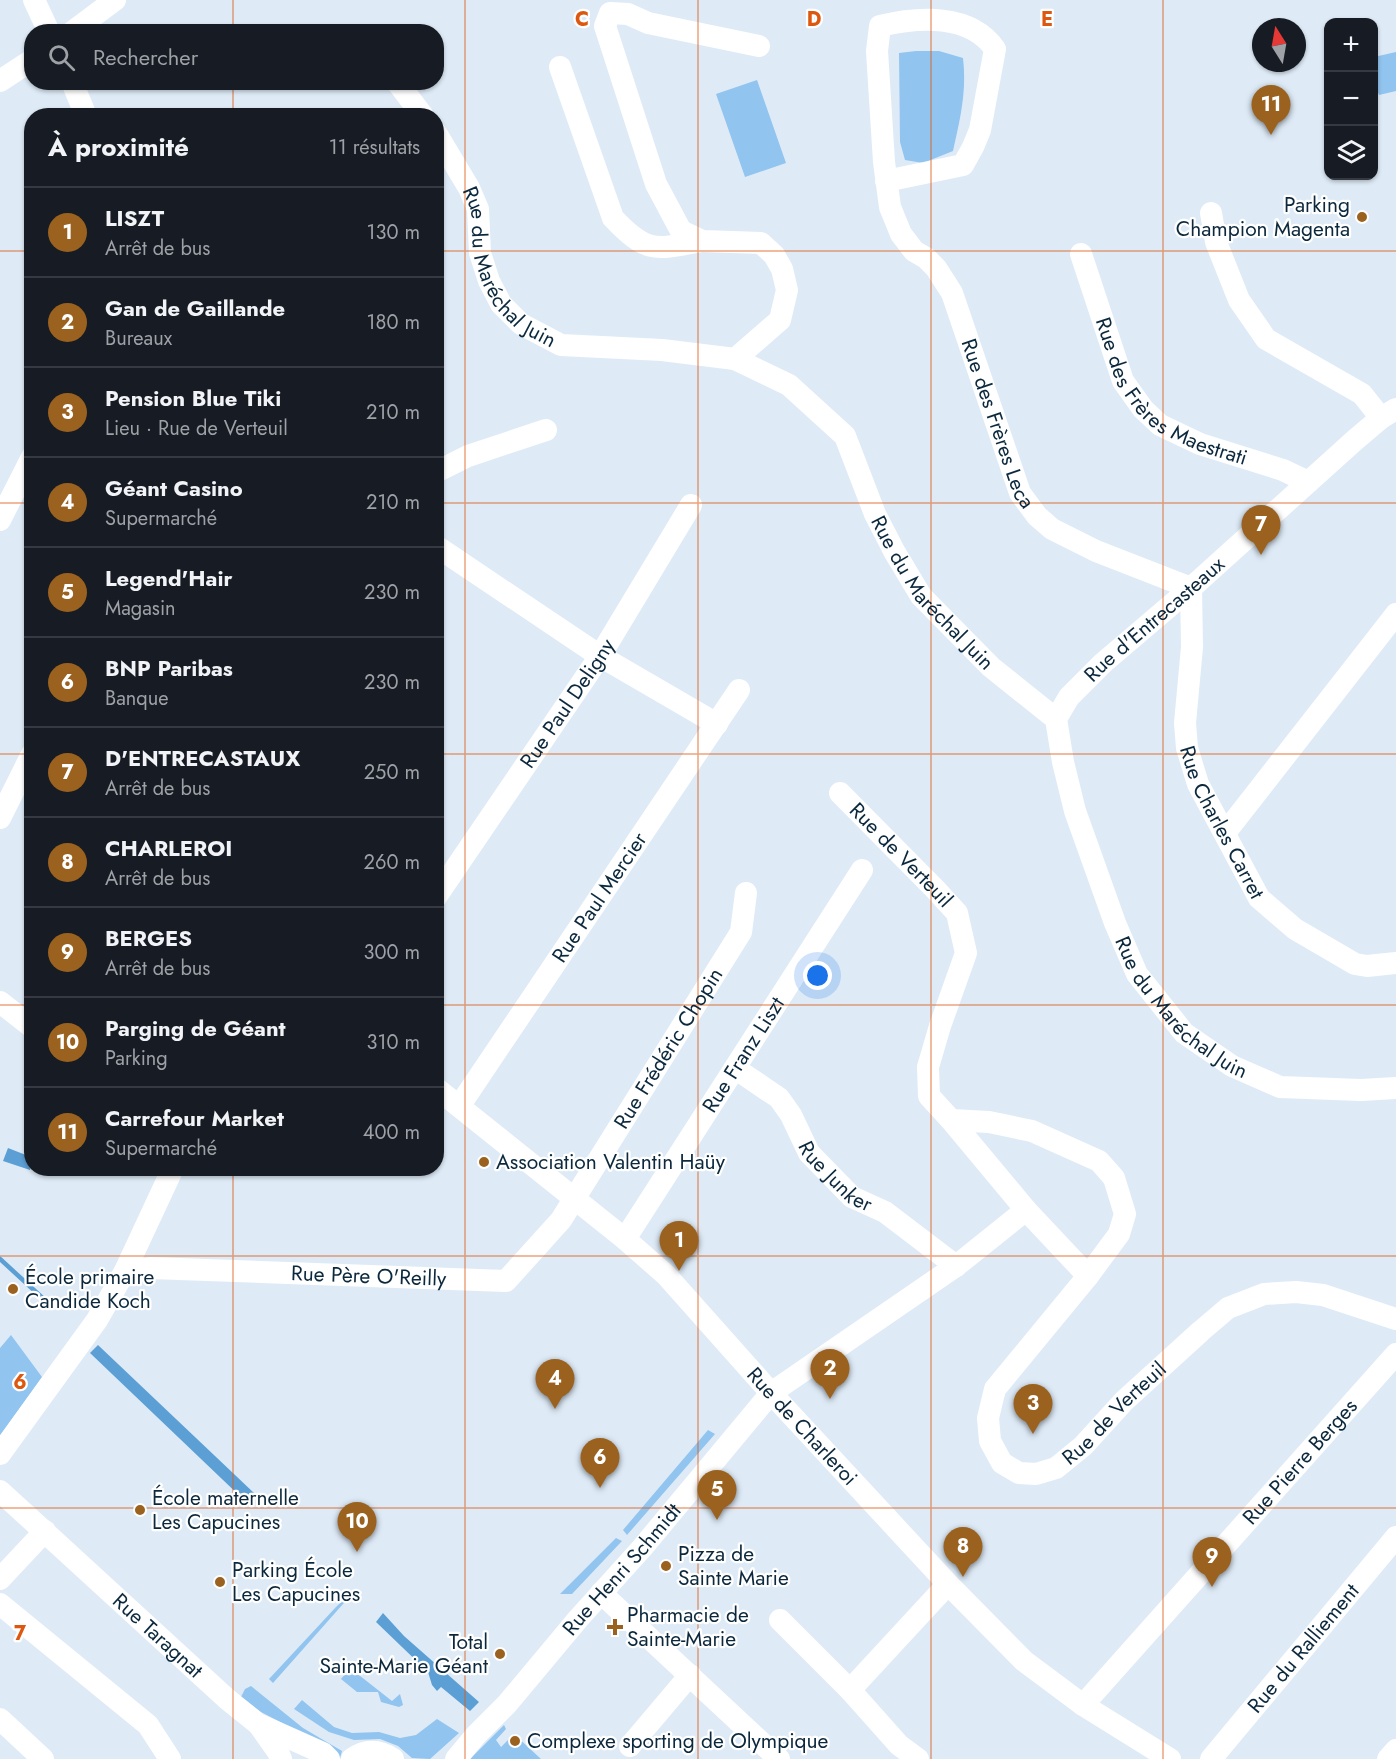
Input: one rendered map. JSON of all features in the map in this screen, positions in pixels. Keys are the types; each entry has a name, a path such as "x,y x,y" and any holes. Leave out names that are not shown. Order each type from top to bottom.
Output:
{"street":[{"path":"34,0 45,24"},
{"path":"83,24 115,0"},
{"path":"702,241 681,231 665,205 656,184 605,26 610,13 628,14 648,23 759,46"},
{"name":"Rue des Frères Leca","path":"886,181 963,165 980,130 995,49 989,41 958,23 924,20 902,21 880,26 876,51 886,181 890,207 901,234 914,250 936,268 952,293 1020,493 1031,508 1052,529 1067,538 1191,588"},
{"path":"0,81 24,65"},
{"path":"560,67 614,218 631,237 658,249 702,241 761,243 774,255 782,269 786,290 780,320 735,359"},
{"path":"75,90 83,108"},
{"path":"404,90 417,108"},
{"name":"Rue du Maréchal Juin","path":"444,146 470,188 478,209 480,253 489,281 501,304 521,324 561,345 662,350 735,359 789,385 845,436 875,514 921,596 991,668 1056,718 1063,762 1075,812 1115,923 1137,974 1184,1033 1232,1066 1280,1087 1361,1090 1396,1088"},
{"path":"1211,213 1215,242 1239,300 1266,339 1362,394 1389,413"},
{"name":"Rue des Frères Maestrati","path":"1081,254 1123,381 1143,409 1160,426 1200,444 1283,470 1308,482"},
{"name":"Rue d'Entrecasteaux","path":"1056,718 1069,697 1102,663 1191,588 1308,482 1389,413"},
{"path":"444,468 468,456 546,430"},
{"path":"0,520 24,473"},
{"name":"Rue Paul Deligny","path":"444,885 600,656 692,505"},
{"path":"444,551 600,656 717,724"},
{"name":"Rue Charles Carret","path":"1191,588 1192,647 1185,723 1187,748 1198,784 1259,898 1295,929 1354,964 1367,966 1396,963"},
{"path":"1226,833 1396,614"},
{"name":"Rue Paul Mercier","path":"460,1105 739,690"},
{"path":"0,818 24,770"},
{"name":"Rue de Verteuil","path":"840,793 957,913 966,953 928,1067 929,1096 1026,1210 1088,1276"},
{"name":"Rue Franz Liszt","path":"626,1239 862,870"},
{"name":"Rue Frédéric Chopin","path":"575,1199 741,932 746,893"},
{"path":"0,1002 24,1021"},
{"name":"Rue Junker","path":"736,1069 779,1098 809,1153 852,1197 885,1212 956,1266"},
{"name":"Rue de Charleroi","path":"444,1094 626,1239 666,1275 771,1393 948,1584 1024,1661 1083,1705 1170,1759"},
{"name":"Rue de Verteuil","path":"951,1120 988,1122 1032,1131 1099,1161 1114,1178 1125,1214 1119,1234 1088,1276 995,1389 988,1418 990,1440 1002,1463 1019,1473 1036,1474 1056,1468 1083,1446 1124,1401 1228,1308 1264,1294 1296,1292 1323,1295 1394,1318 1396,1342 1393,1357"},
{"path":"0,1454 97,1320 125,1271 169,1176"},
{"name":"Rue Père O'Reilly","path":"125,1271 151,1268 506,1281 561,1220 575,1199"},
{"name":"Rue Henri Schmidt","path":"456,1759 507,1704 673,1512 771,1393 956,1266 1026,1210"},
{"name":"Rue Pierre Berges","path":"1083,1705 1393,1357"},
{"name":"Rue Taragnat","path":"0,1491 226,1699 258,1724 323,1753 329,1759"},
{"path":"0,1579 45,1531"},
{"name":"Rue du Ralliement","path":"1211,1759 1396,1537"},
{"path":"849,1690 948,1584"},
{"path":"601,1593 690,1675 766,1755"},
{"path":"0,1604 148,1725 170,1759"},
{"path":"780,1620 899,1745 918,1759"},
{"path":"630,1746 690,1675"},
{"path":"0,1719 43,1759"},
{"path":"258,1724 281,1759"},
{"name":"Rue Henri Schmidt","path":"441,1759 476,1735"},
{"path":"1388,1759 1396,1750"},
{"path":"352,1759 367,1752 392,1757"}],"shaded area":[{"path":"939,51 963,58 964,70 962,105 953,151 923,163 905,160 900,142 899,53"},
{"path":"1396,52 1396,91 1379,95 1378,56"},
{"path":"757,80 786,163 745,177 716,94"},
{"path":"8,1148 24,1154 24,1168 3,1161"},
{"path":"11,1335 42,1377 0,1436 0,1348"},
{"path":"98,1345 254,1493 245,1501 90,1353"},
{"path":"708,1430 715,1434 627,1535 623,1530"},
{"path":"616,1538 622,1541 572,1594 560,1594"},
{"path":"351,1595 273,1683 269,1679 336,1607"},
{"path":"383,1613 404,1636 479,1702 470,1711 441,1687 437,1691 432,1685 428,1672 376,1622"},
{"path":"350,1668 392,1701 400,1694 403,1705 399,1707 381,1702 378,1692 357,1692 341,1679"},
{"path":"251,1686 303,1728 342,1751 340,1758 307,1736 261,1712 241,1697 245,1689"},
{"path":"302,1700 334,1727 352,1733 379,1732 400,1738 416,1735 437,1719 459,1733 430,1759 412,1758 398,1746 380,1739 354,1740 329,1732 294,1709"},
{"name":"Complexe sporting de Olympique","path":"504,1725 506,1729 496,1740 501,1747 514,1734 541,1759 470,1759"}],"waterway":[{"path":"0,1259 48,1303"}],"place":[{"name":"Carrefour Market","path":"1271,135"},
{"name":"Parking Champion Magenta","path":"1362,217"},
{"name":"D'ENTRECASTAUX","path":"1261,555"},
{"name":"Association Valentin Haüy","path":"484,1162"},
{"name":"LISZT","path":"679,1271"},
{"name":"École primaire Candide Koch","path":"13,1289"},
{"name":"Gan de Gaillande","path":"830,1399"},
{"name":"Géant Casino","path":"555,1409"},
{"name":"Pension Blue Tiki","path":"1033,1434"},
{"name":"BNP Paribas","path":"600,1488"},
{"name":"École maternelle Les Capucines","path":"140,1510"},
{"name":"Legend'Hair","path":"717,1520"},
{"name":"Parging de Géant","path":"357,1552"},
{"name":"Pizza de Sainte Marie","path":"666,1566"},
{"name":"CHARLEROI","path":"963,1577"},
{"name":"Parking École Les Capucines","path":"220,1582"},
{"name":"BERGES","path":"1212,1587"},
{"name":"Pharmacie de Sainte-Marie","path":"615,1627"},
{"name":"Total Sainte-Marie Géant","path":"500,1654"},
{"name":"Complexe sporting de Olympique","path":"515,1741"}]}
